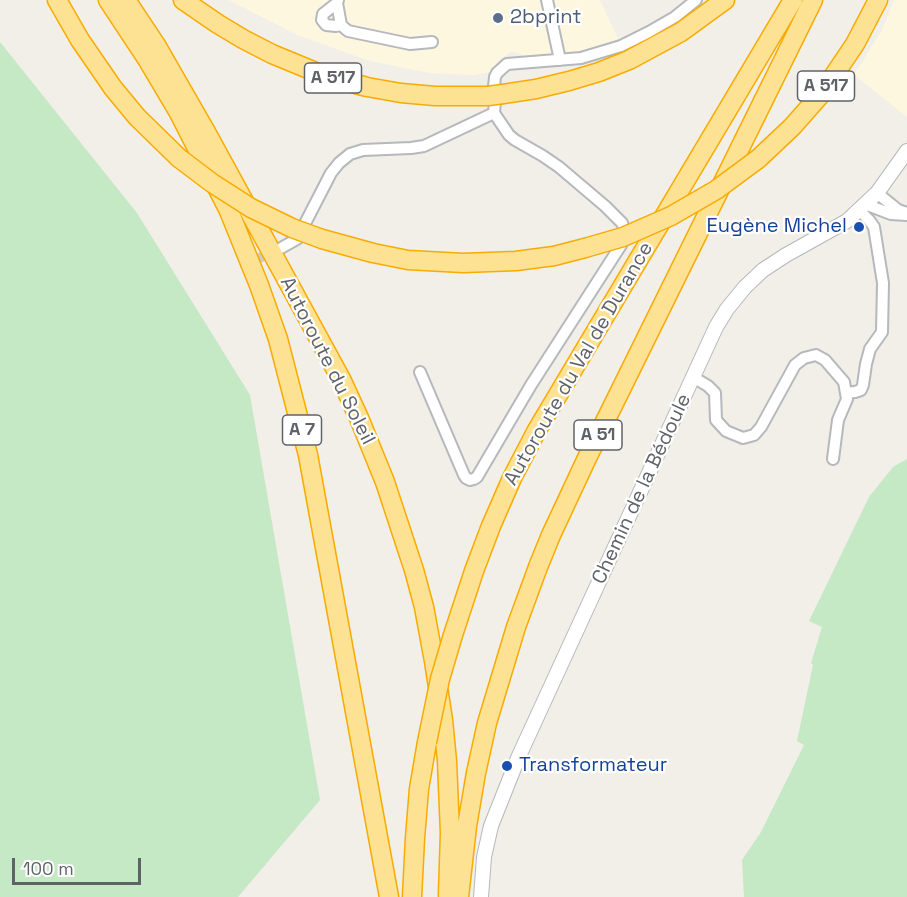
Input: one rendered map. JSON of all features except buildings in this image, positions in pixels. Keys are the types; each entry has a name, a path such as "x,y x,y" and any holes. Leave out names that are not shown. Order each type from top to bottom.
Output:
{"highway":[{"name":"A 517","path":"57,0 80,40 113,88 137,117 179,158 212,183 251,207 292,228 357,249 408,260 498,263 554,256 623,237 671,216 716,190 758,159 785,134 822,93 851,51 878,0"},
{"name":"Autoroute du Soleil","path":"108,0 179,113 229,211 278,339 308,455 389,897"},
{"name":"Autoroute du Soleil","path":"126,0 156,45 202,124 341,379 371,446 397,513 424,607 443,720 449,796 448,897"},
{"name":"A 517","path":"183,0 243,39 323,75 401,93 495,98 569,81 629,60 681,32 725,0"},
{"name":"Autoroute du Val de Durance","path":"412,897 418,799 427,742 440,679 483,545 512,478 562,386 793,0"},
{"name":"Autoroute du Val de Durance","path":"459,897 466,826 482,746 506,659 538,567 582,469 813,0"}],"street":[{"path":"547,0 560,60"},
{"path":"420,372 464,475 470,480 474,479 624,237 623,225 611,211 559,167 515,141 509,135 495,98 497,73 507,64 581,58 621,46 668,22 696,0"},
{"path":"338,1 341,25 348,31 404,44 432,42"},
{"path":"338,1 323,14 322,20 326,25 341,25"},
{"path":"281,248 297,239 331,173 350,154 363,150 424,146 495,98"},
{"name":"Chemin de la Bédoule","path":"873,204 907,151"},
{"name":"Chemin de la Bédoule","path":"489,897 494,842 509,796 696,379 716,327 727,309 763,270 873,204 907,163"},
{"path":"846,393 861,390 870,349 882,332 883,284 874,227 869,220 873,204 891,214 907,214"},
{"path":"696,379 715,393 716,420 726,431 743,438 754,435 761,427 795,365 804,358 816,355 825,360 844,382 847,399 838,420 833,459"},
{"name":"Chemin de la Bédoule","path":"481,897 484,857 491,826 518,758 696,379"}],"shaded area":[{"path":"229,0 600,0 618,39 577,54 524,56 510,52 498,61 492,72 473,75 429,73 370,61 295,34"},
{"path":"894,0 907,0 907,117 854,75 882,30"}],"green space":[{"path":"0,42 137,213 250,395 320,800 238,897 0,897"},
{"path":"907,459 907,897 744,897 742,860 761,832 804,745 797,741 813,665 811,663 822,627 809,621 869,497 893,467"}],"tunnel":[{"path":"241,267 276,250"}],"place":[{"name":"2bprint","path":"498,18"},
{"name":"Eugène Michel","path":"859,227"},
{"name":"Transformateur","path":"507,766"}]}
